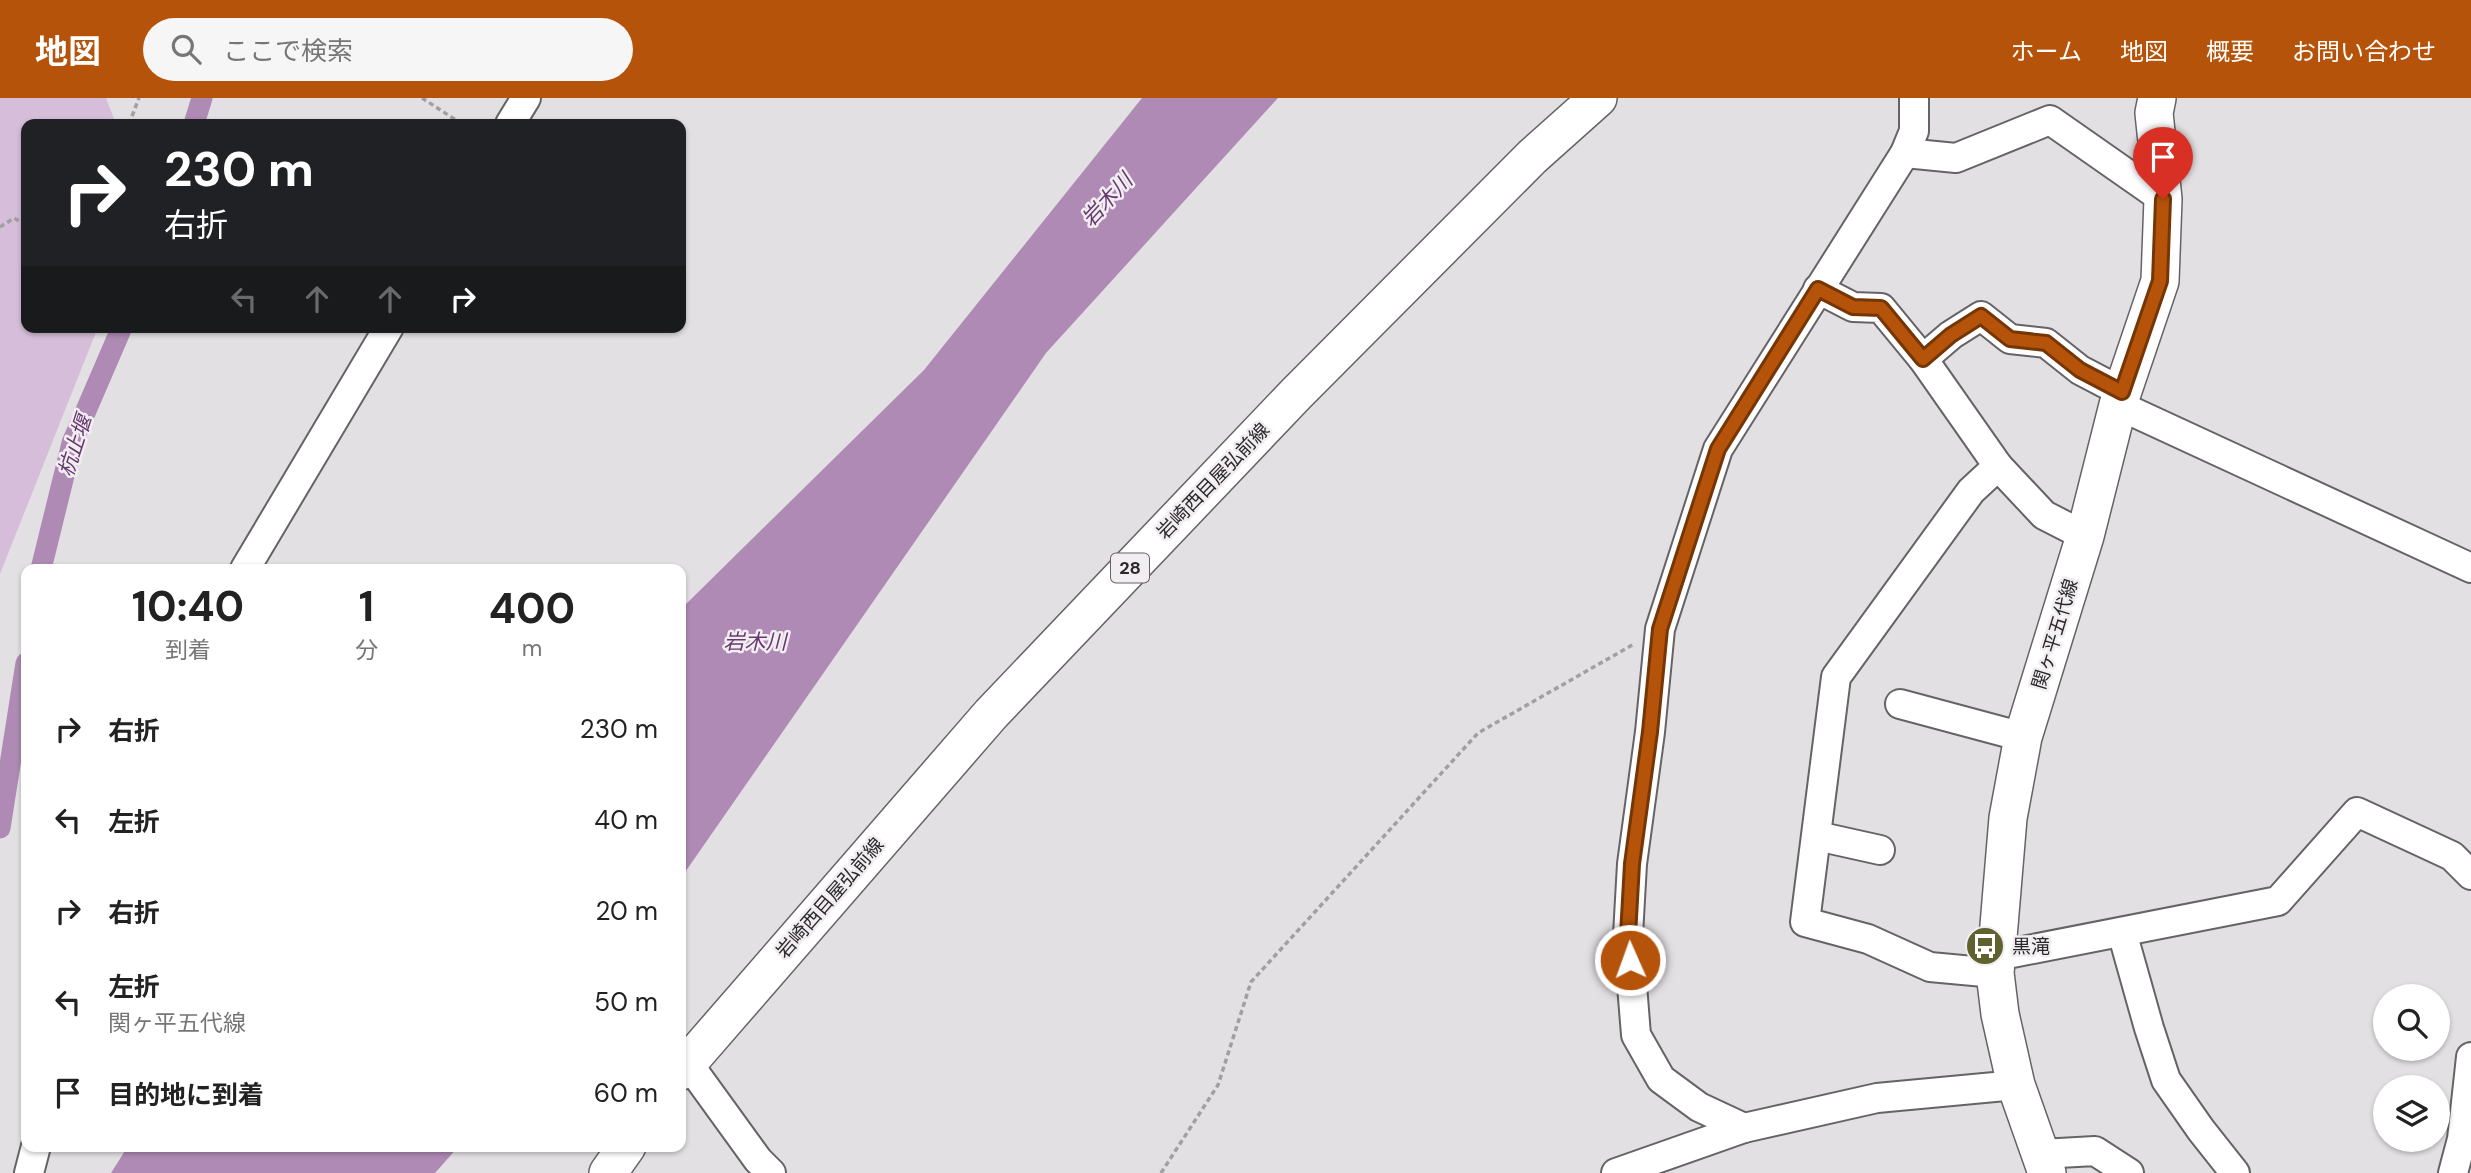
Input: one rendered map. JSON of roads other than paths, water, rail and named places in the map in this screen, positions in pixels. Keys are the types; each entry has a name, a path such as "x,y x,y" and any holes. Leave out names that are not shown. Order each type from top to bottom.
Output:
{"main road":[{"name":"岩崎西目屋弘前線","path":"686,1064 991,714 1306,384 1532,157 1598,98"},
{"name":"関ヶ平五代線","path":"2044,1163 2016,1085 2000,1014 1996,965 2008,818 2024,737 2085,536 2120,399 2160,281 2163,199 2154,113 2157,98"},
{"path":"608,1173 623,1152"}],"street":[{"path":"513,119 526,98"},
{"path":"1744,1128 1699,1107 1661,1079 1636,1035 1628,935 1632,864 1650,732 1660,629 1718,449 1905,153 1914,131 1914,98"},
{"path":"1905,153 1956,158 2050,120 2163,199"},
{"path":"1818,289 1853,307 1881,308 1923,359 1998,466 2043,515 2085,536"},
{"path":"1923,359 1951,335 1981,316 2010,339 2046,343 2120,399 2471,568"},
{"path":"248,564 385,333"},
{"path":"1998,466 1971,491 1836,677 1805,922 1868,939 1930,967 1996,965 2122,932 2278,901 2357,812 2452,856 2471,875"},
{"path":"1900,704 2024,737"},
{"path":"1817,836 1880,850"},
{"path":"2122,932 2166,1080 2235,1173"},
{"path":"2453,1173 2462,1139 2471,1056"},
{"path":"686,1069 771,1173"},
{"path":"1616,1173 1744,1128 1877,1098 2016,1085"},
{"path":"2044,1163 2095,1151 2129,1173"},
{"path":"29,1173 34,1152"}],"water":[{"name":"岩木川","path":"1142,98 1278,98 1046,353 686,871 686,604 924,370"},
{"path":"124,1152 454,1152 435,1173 111,1173"}],"waterway":[{"name":"杭止堰","path":"196,119 202,98"},
{"name":"杭止堰","path":"42,564 72,443 119,333"},
{"name":"杭止堰","path":"0,828 21,695"}],"place":[{"name":"黒滝","path":"1985,946"}]}
